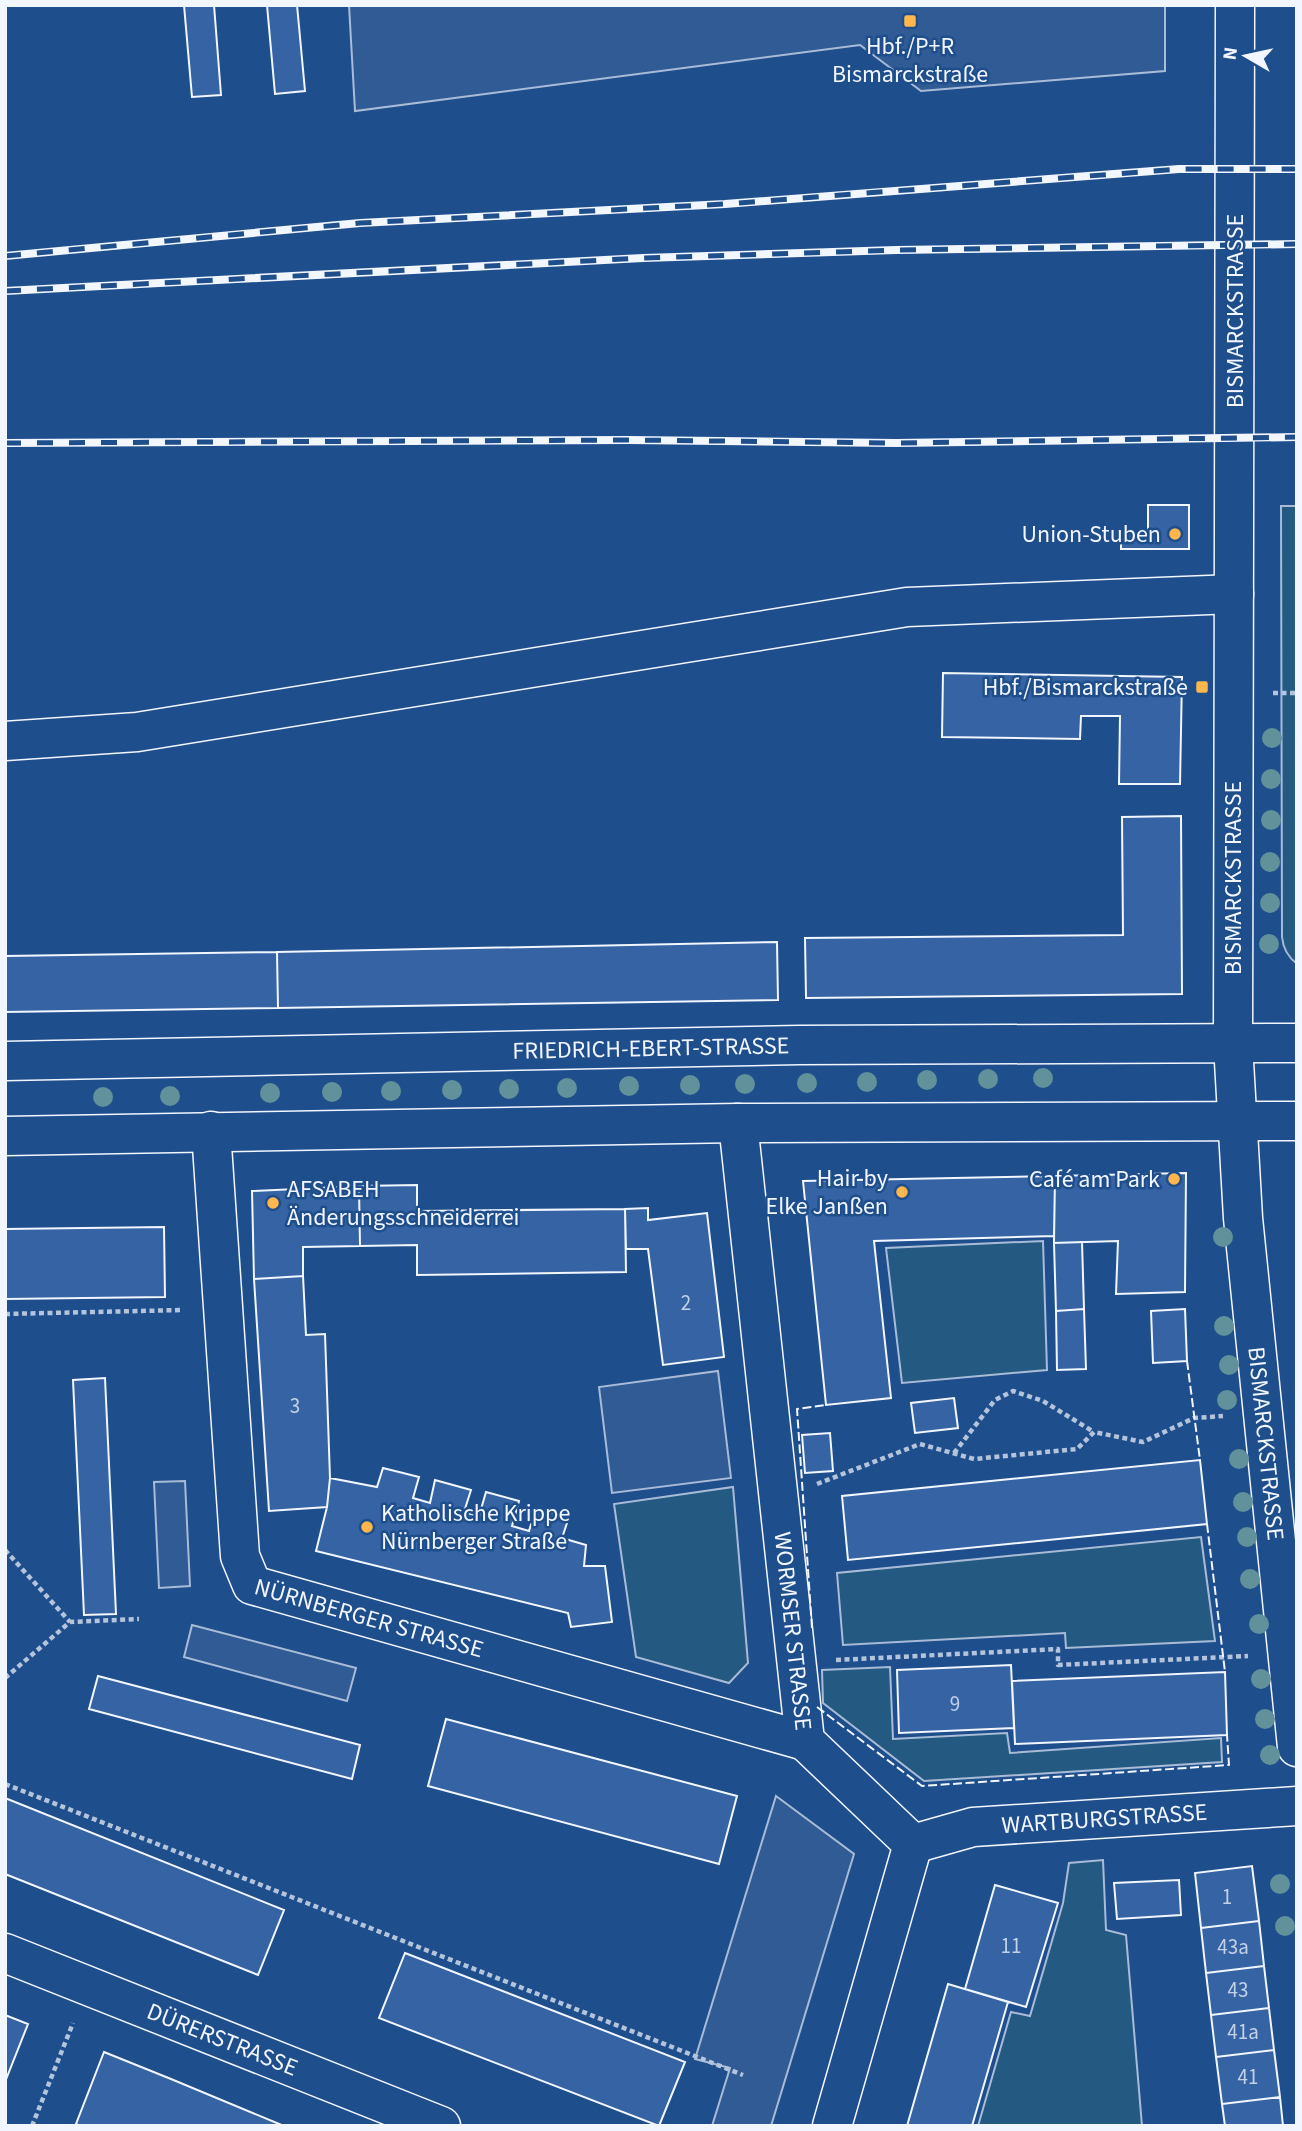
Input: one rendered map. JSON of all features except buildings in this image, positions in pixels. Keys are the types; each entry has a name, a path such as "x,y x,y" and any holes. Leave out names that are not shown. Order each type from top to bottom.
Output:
{"street":[{"name":"BISMARCKSTRASSE","path":"1235,5 1233,1044 1243,1218 1297,1747"},
{"path":"5,741 137,732 907,607 1234,594"},
{"name":"FRIEDRICH-EBERT-STRASSE","path":"5,1061 799,1045 1297,1043"},
{"path":"5,1136 738,1123 1297,1121"},
{"name":"WORMSER STRASSE","path":"738,1123 805,1741 914,1844"},
{"name":"NÜRNBERGER STRASSE","path":"211,1131 240,1556 252,1586 805,1741"},
{"name":"WARTBURGSTRASSE","path":"914,1844 973,1827 1297,1807"},
{"path":"832,2126 914,1844"},
{"name":"DÜRERSTRASSE","path":"5,1953 442,2126"}],"path":[{"path":"5,1314 223,1310"},
{"path":"954,1453 995,1401 1013,1391 1043,1401 1094,1432 1143,1442 1194,1419 1262,1412"},
{"path":"778,1491 803,1489 920,1444 974,1458 1077,1449 1094,1432"},
{"path":"5,1550 70,1622"},
{"path":"5,1678 70,1622 139,1619"},
{"path":"797,1662 1058,1648 1058,1665 1286,1654"},
{"path":"5,1784 743,2076"},
{"path":"32,2126 88,1986"}],"shaded area":[{"path":"349,5 1165,5 1165,71 921,91 860,45 355,111"},
{"path":"1281,506 1297,506 1297,964 1286,952 1282,937"},
{"path":"1043,1241 1047,1370 902,1383 886,1248"},
{"path":"718,1371 731,1478 612,1493 599,1387"},
{"path":"185,1481 190,1586 159,1588 154,1482"},
{"path":"733,1487 748,1663 729,1683 636,1657 614,1504"},
{"path":"1201,1537 1215,1641 1066,1648 1065,1633 843,1645 837,1573"},
{"path":"192,1625 356,1668 347,1701 184,1657"},
{"path":"890,1667 893,1739 1007,1733 1010,1753 1221,1738 1222,1762 924,1781 823,1703 822,1670"},
{"path":"776,1796 854,1854 771,2126 712,2126 730,2068 695,2059"},
{"path":"1103,1860 1106,1930 1126,1935 1142,2126 978,2126 1011,2012 1030,2016 1063,1903 1069,1863"}],"railway":[{"path":"5,256 360,223 725,204 1179,169 1297,169"},
{"path":"5,291 643,258 896,250 1297,244"},
{"path":"5,443 629,440 896,443 1297,437"}],"fence":[{"path":"1187,1361 1200,1460"},
{"path":"812,1628 797,1409 826,1405"},
{"path":"1207,1524 1225,1672"},
{"path":"817,1707 922,1786 1229,1765 1227,1735"}],"place":[{"name":"Hbf./P+R Bismarckstraße","path":"910,21"},
{"name":"Union-Stuben","path":"1175,534"},
{"name":"Hbf./Bismarckstraße","path":"1202,687"},
{"name":"Café am Park","path":"1174,1179"},
{"name":"Hair by Elke Janßen","path":"902,1192"},
{"name":"AFSABEH Änderungsschneiderrei","path":"273,1203"},
{"name":"Katholische Krippe Nürnberger Straße","path":"367,1527"}]}
